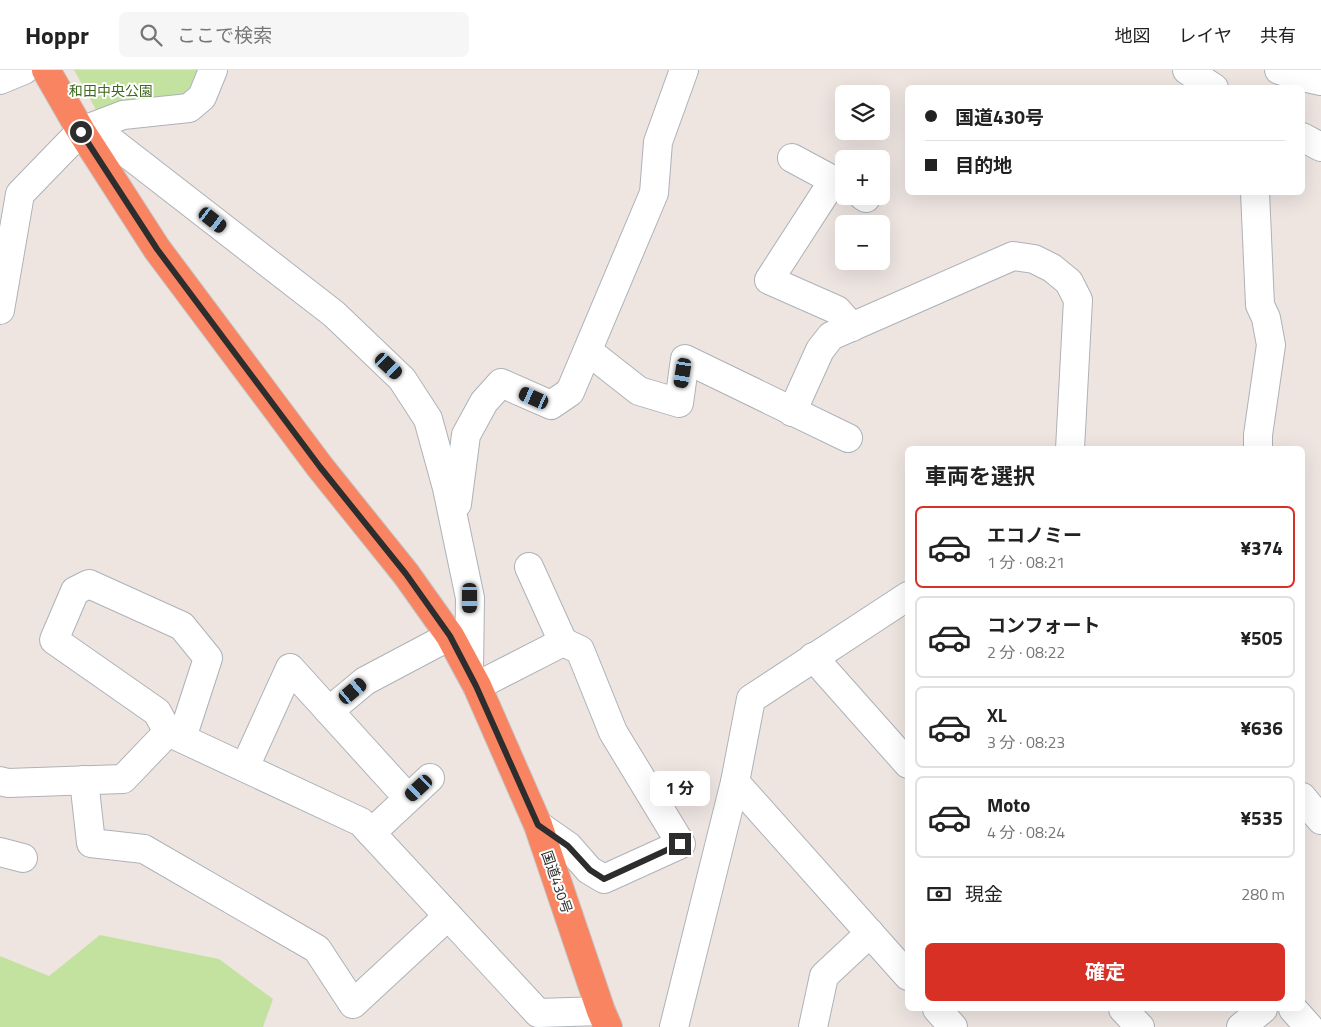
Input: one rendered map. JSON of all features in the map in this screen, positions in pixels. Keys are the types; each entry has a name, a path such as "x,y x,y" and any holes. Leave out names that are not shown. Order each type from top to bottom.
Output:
{"highway":[{"name":"国道430号","path":"46,70 87,129 157,249 320,467 406,574 450,636 473,679 538,825 594,1019"}],"street":[{"path":"0,80 24,70"},
{"path":"0,310 20,194 87,129 123,115 190,108 202,97 213,70"},
{"path":"454,523 466,435 484,402 501,383 550,405 570,392 654,193 658,142 684,70"},
{"path":"1187,70 1210,85"},
{"path":"87,129 334,314 402,379 428,419 447,488 470,598 473,679 563,642"},
{"path":"1305,139 1321,147"},
{"path":"792,158 835,181"},
{"path":"1255,195 1260,305 1266,318 1271,345 1258,446"},
{"path":"838,205 769,280 837,310 852,327"},
{"path":"792,412 820,350 832,336 1013,256 1034,259 1052,268 1068,282 1078,300 1070,446"},
{"path":"588,351 639,391 679,403 685,359 848,438"},
{"path":"529,567 563,642 580,650 613,732 680,844 604,879 590,870 568,846 538,825"},
{"path":"0,781 8,783 123,779 175,735 208,658 182,626 89,584 75,591 54,640 157,712 175,735 361,822 538,1013 594,1019"},
{"path":"674,1027 735,782 751,698 905,598"},
{"path":"329,711 365,681 450,636"},
{"path":"813,657 905,761"},
{"path":"245,767 290,668 408,798"},
{"path":"371,833 430,778"},
{"path":"84,780 91,843 144,849 317,949 353,1004 448,916"},
{"path":"735,782 905,973"},
{"path":"1305,801 1321,820"},
{"path":"813,1027 824,976 870,933"},
{"path":"939,1011 954,1027"},
{"path":"1126,1011 1140,1027"},
{"path":"1241,1027 1261,1011"},
{"path":"1295,1011 1309,1027"}],"green space":[{"name":"和田中央公園","path":"74,70 208,70 185,101 99,115"},
{"path":"100,935 219,959 273,999 263,1027 0,1027 0,956 49,976"}],"route":[{"path":"81,132 157,249 320,467 406,574 450,636 476,686 538,825 568,846 590,870 604,879 680,844"}]}
